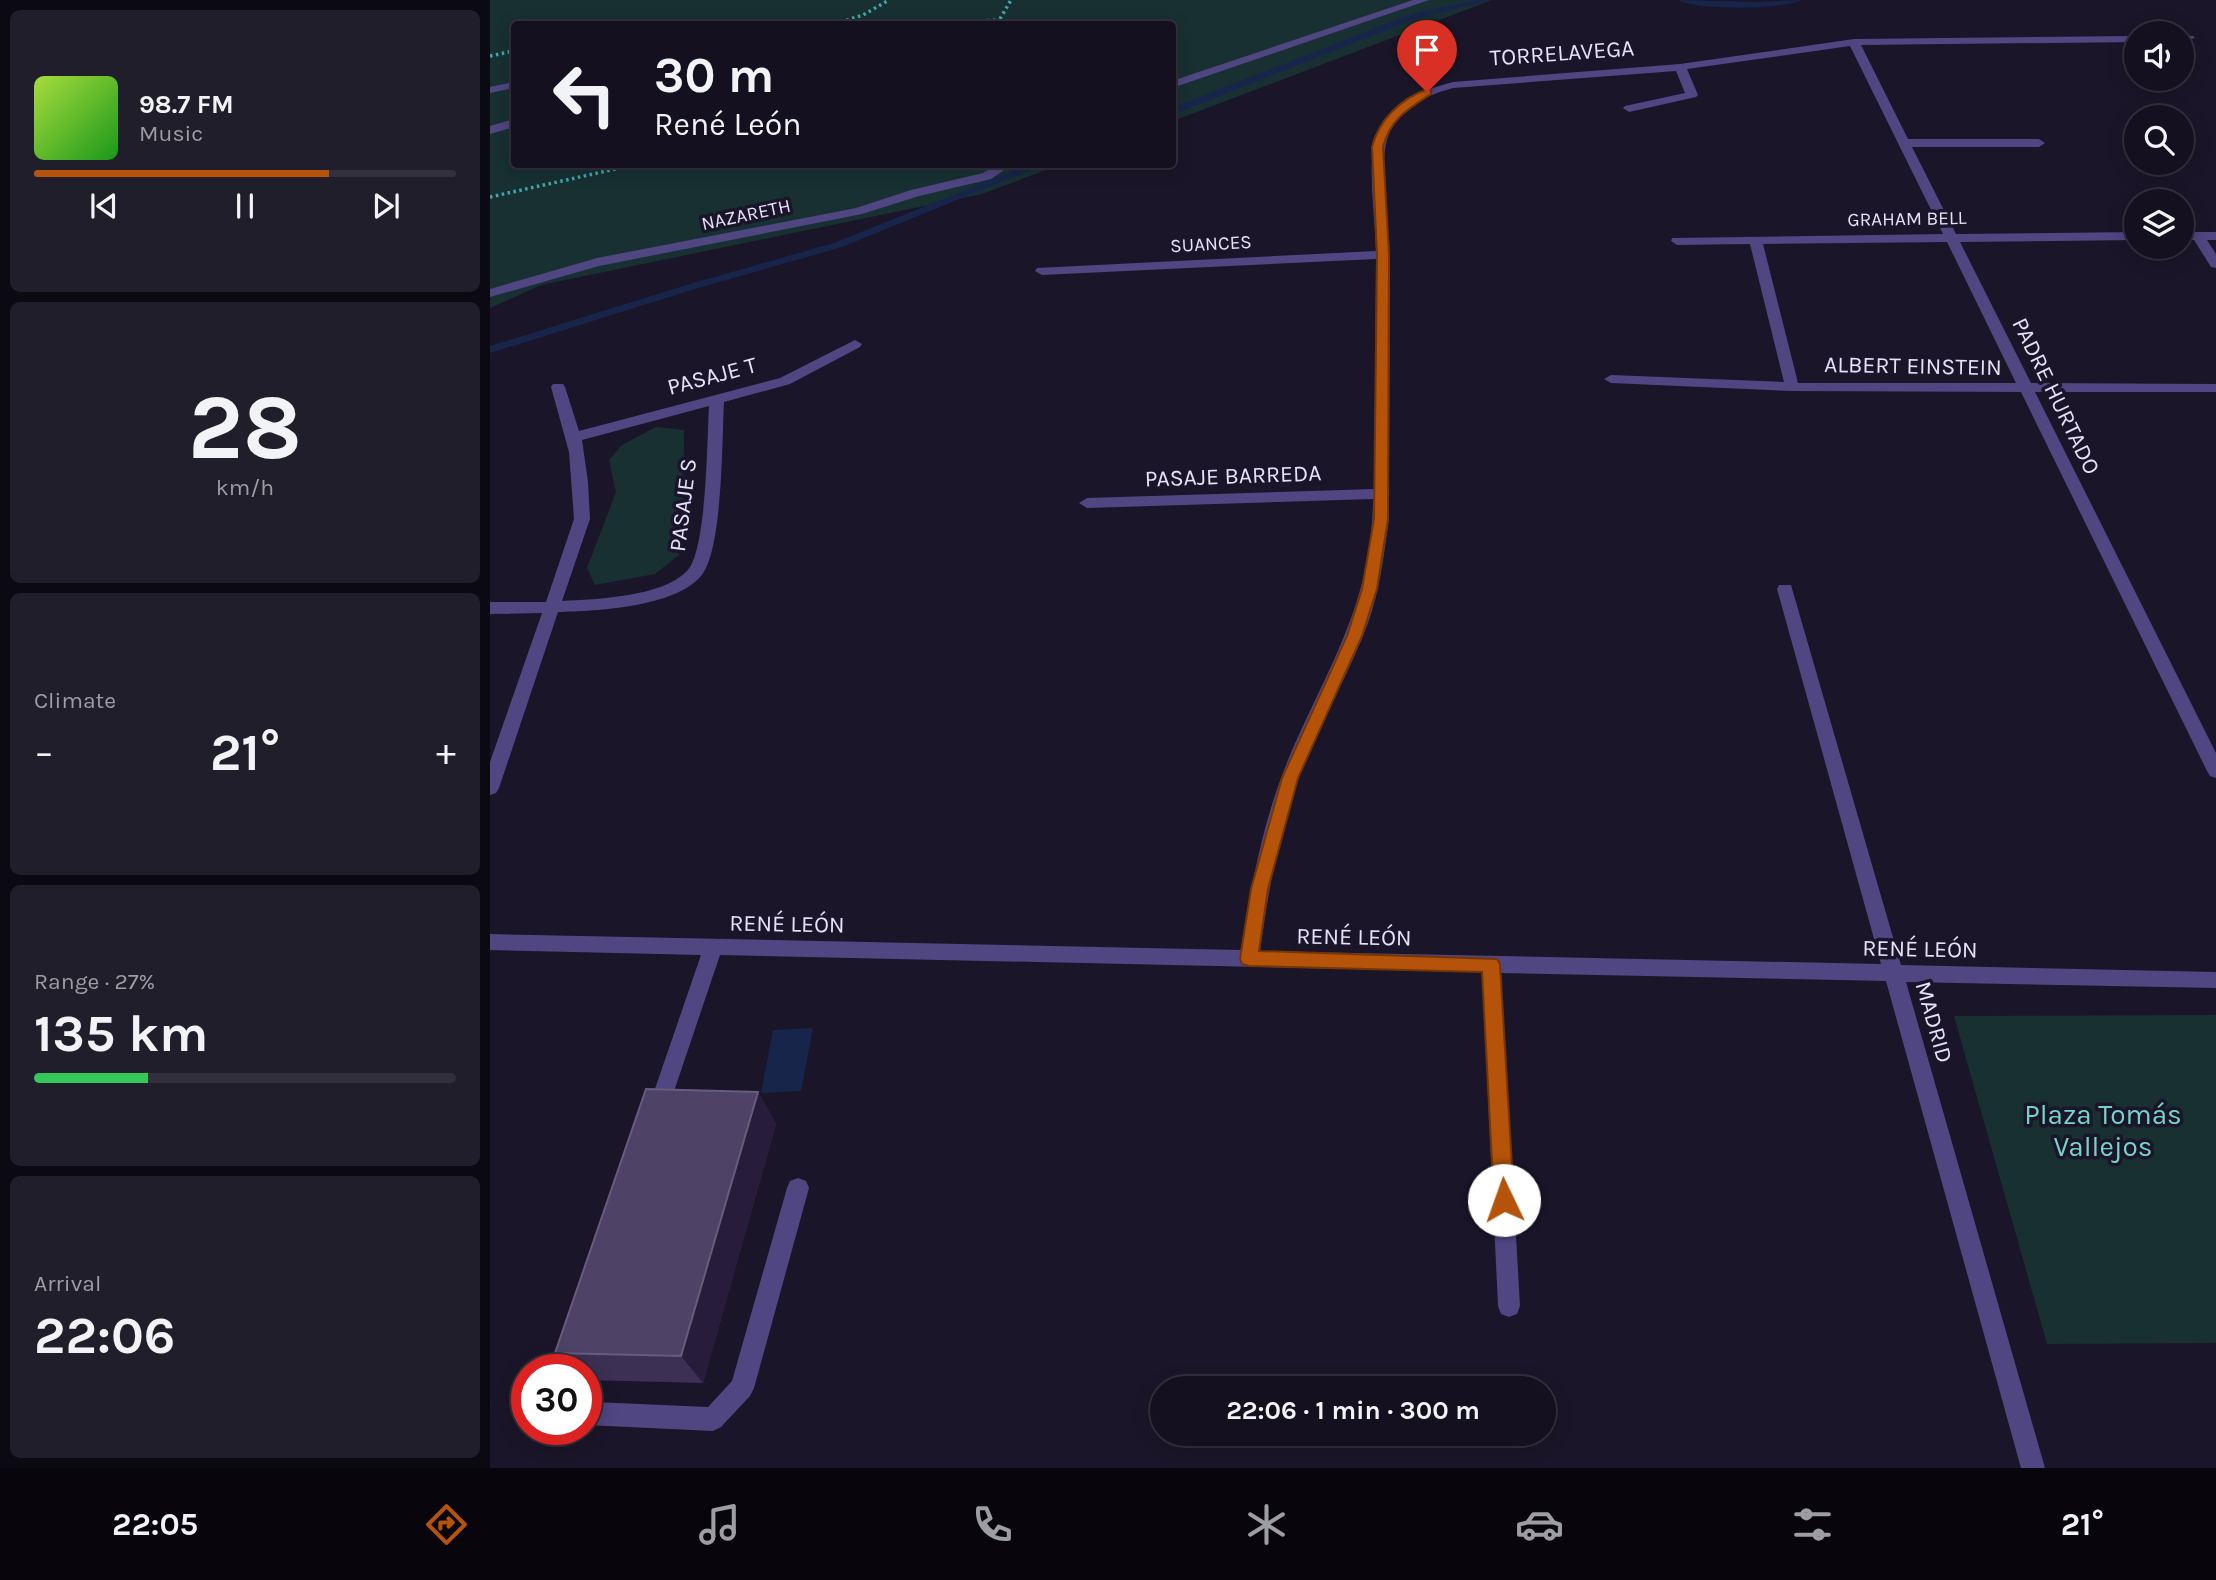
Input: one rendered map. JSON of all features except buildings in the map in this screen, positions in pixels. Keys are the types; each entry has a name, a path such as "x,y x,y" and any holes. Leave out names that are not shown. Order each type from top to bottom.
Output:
{"street":[{"path":"1176,84 1424,0"},
{"name":"TORRELAVEGA","path":"1249,959 1259,889 1286,790 1354,636 1370,589 1378,544 1381,494 1383,255 1378,147 1387,122 1415,98 1440,88 1468,83 1680,67 1854,42 2124,39"},
{"name":"PADRE HURTADO","path":"1854,42 1907,143 2216,771"},
{"path":"1629,108 1692,95 1680,67"},
{"path":"490,90 511,86"},
{"path":"490,130 511,124"},
{"path":"1907,143 2039,143"},
{"name":"NAZARETH","path":"490,293 597,262 788,227 858,211 915,193 987,176 1000,168"},
{"name":"GRAHAM BELL","path":"1677,241 2124,236"},
{"path":"2197,236 2216,236"},
{"path":"2197,236 2216,264"},
{"path":"1756,240 1792,387"},
{"name":"SUANCES","path":"1042,271 1383,255"},
{"name":"PASAJE T","path":"576,437 785,381 855,344"},
{"name":"ALBERT EINSTEIN","path":"1611,379 1792,387 2028,390 2216,388"},
{"path":"490,788 582,519 582,472 576,437 558,387"},
{"name":"PASAJE S","path":"490,608 552,610 661,594 694,575 705,550 717,398"},
{"name":"PASAJE BARREDA","path":"1087,503 1381,494"},
{"name":"MADRID","path":"1785,589 2033,1468"},
{"name":"RENÉ LEÓN","path":"490,942 2216,980"},
{"path":"650,1132 713,947"},
{"path":"1491,964 1510,1306"},
{"path":"602,1415 713,1419 742,1388 798,1188"}],"path":[{"path":"844,21 863,15 889,0"},
{"path":"999,21 1011,0"},
{"path":"490,56 511,52"},
{"path":"490,197 620,168"}],"green space":[{"path":"490,0 1492,0 1176,120 1176,21 511,21 511,168 1051,168 982,194 541,285 490,308"},
{"path":"656,427 684,430 683,518 679,555 655,574 595,585 587,568 616,492 609,460 622,445"},
{"name":"Plaza Tomás Vallejos","path":"2216,1015 2216,1343 2047,1344 1954,1016"}],"water":[{"path":"813,1028 801,1091 761,1093 773,1030"}],"waterway":[{"path":"1176,110 1411,17 1487,0"},
{"path":"1682,0 1754,5 1797,0"},
{"path":"490,350 694,286 838,245 1030,168"}],"route":[{"path":"1427,92 1395,113 1381,134 1378,147 1383,255 1381,519 1370,589 1354,636 1290,778 1259,889 1249,959 1491,964 1504,1200"}]}
